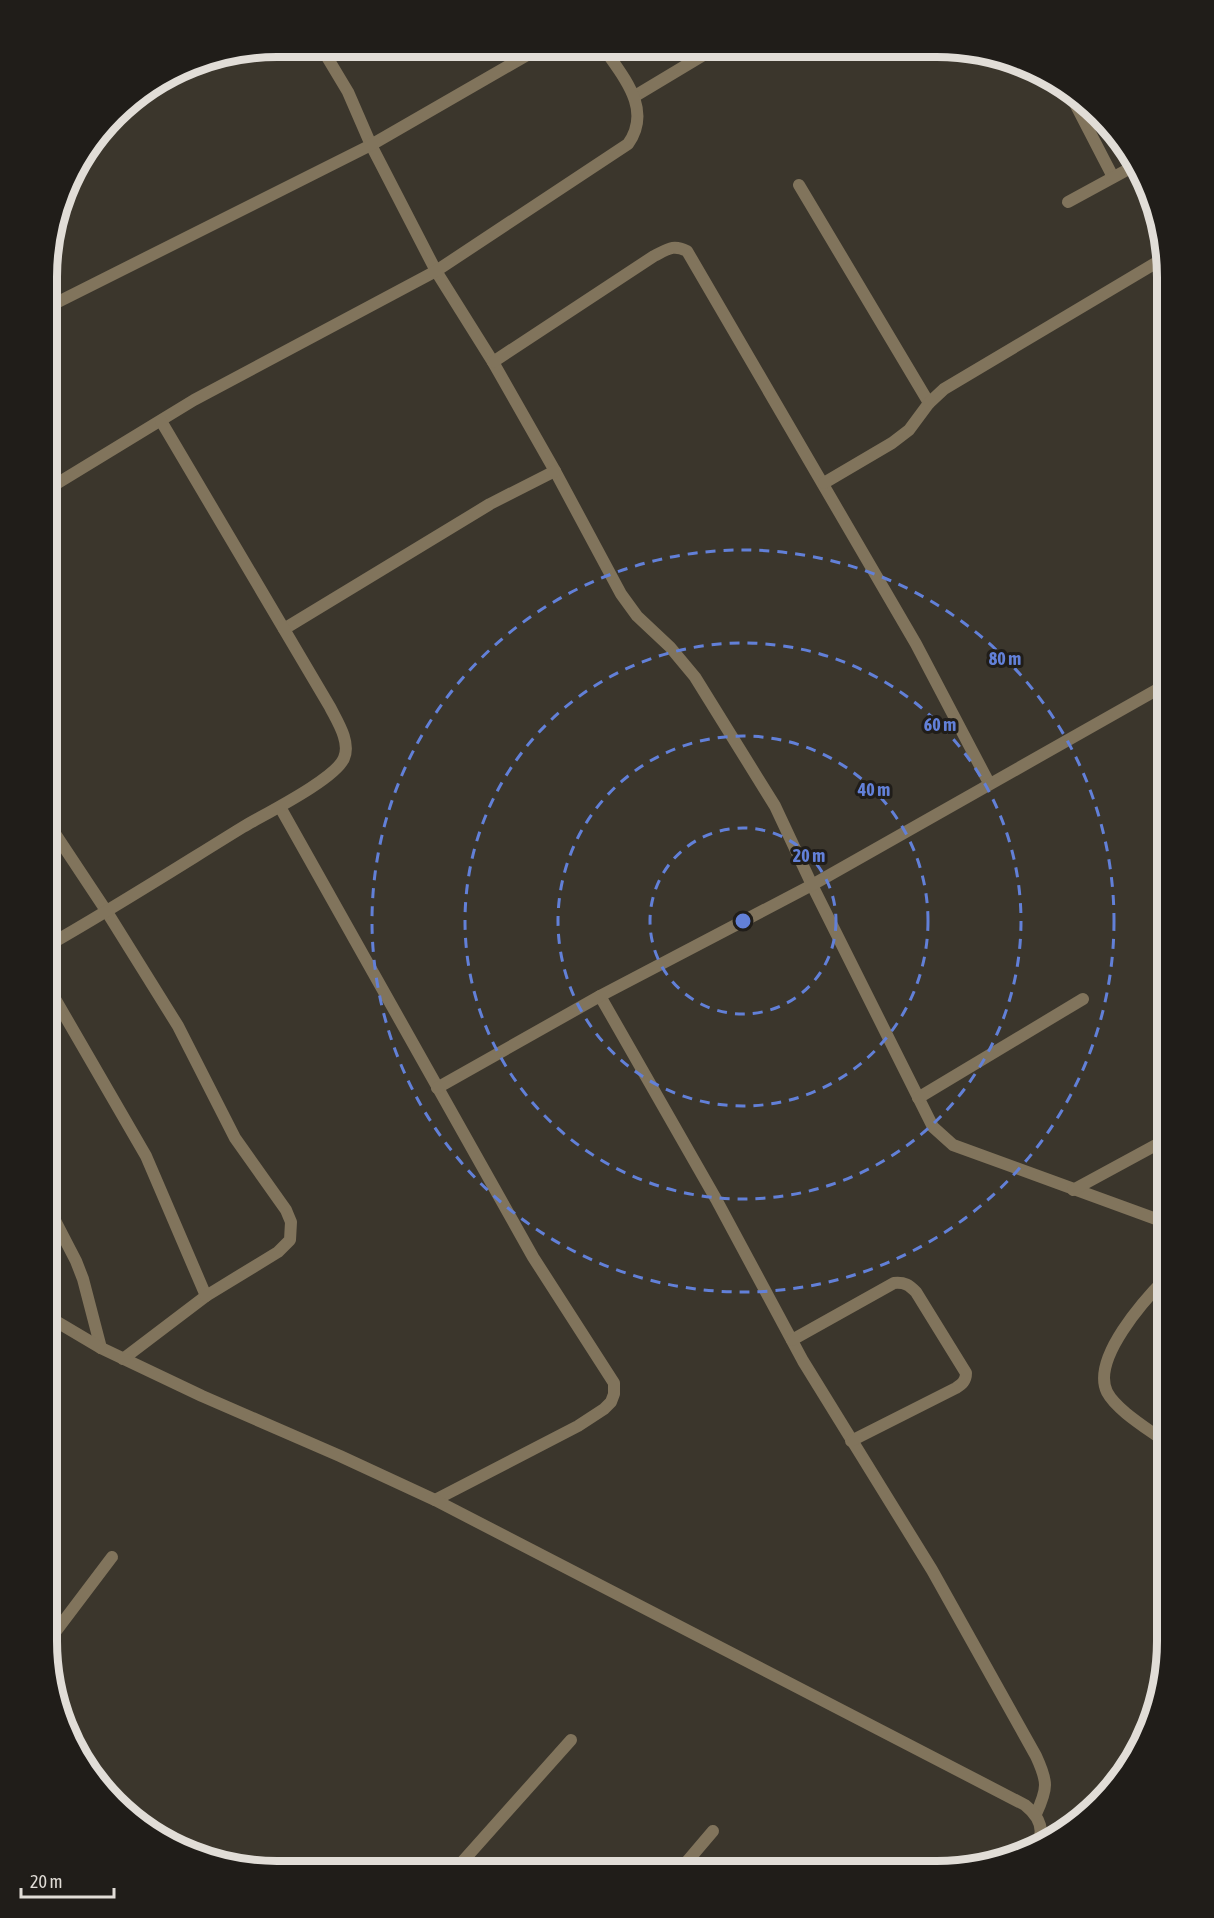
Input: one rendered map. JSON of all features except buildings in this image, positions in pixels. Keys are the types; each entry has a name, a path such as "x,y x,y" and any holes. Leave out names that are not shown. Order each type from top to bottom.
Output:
{"street":[{"path":"327,57 348,92 371,145 436,271 493,362 621,594 637,615 695,677 775,806 933,1127 953,1145 1157,1219"},
{"path":"57,303 371,145 524,57"},
{"path":"57,484 194,400 436,271 628,144 635,135 638,120 635,96 610,57"},
{"path":"635,96 700,57"},
{"path":"1077,108 1113,177"},
{"path":"1068,202 1129,169"},
{"path":"799,185 929,402"},
{"path":"493,362 654,256 677,246 687,250 916,644 989,783"},
{"path":"824,483 892,443 909,430 929,402 944,389 1157,262"},
{"path":"57,940 108,912 246,825 280,807 335,770 344,758 346,745 330,707 161,421"},
{"path":"284,629 490,504 555,471"},
{"path":"437,1088 600,996 812,885 1157,690"},
{"path":"280,807 533,1257 614,1383 611,1402 578,1426 435,1500"},
{"path":"57,836 108,912 178,1026 236,1138 286,1210 291,1222 290,1240 278,1252 206,1296 123,1359"},
{"path":"600,996 716,1199 792,1340 851,1441 932,1570 1036,1756 1047,1784 1046,1794 1036,1814"},
{"path":"918,1098 1083,999"},
{"path":"57,1002 147,1156 206,1296"},
{"path":"1073,1190 1157,1144"},
{"path":"57,1224 83,1279 101,1348"},
{"path":"792,1340 894,1283 902,1282 907,1283 916,1293 966,1373 963,1384 851,1441"},
{"path":"1157,1287 1133,1315 1110,1355 1104,1381 1108,1393 1117,1405 1157,1435"},
{"path":"57,1322 123,1359 435,1500 694,1632 873,1728 1024,1805 1036,1814 1041,1825 1040,1835"},
{"path":"57,1630 112,1557"},
{"path":"463,1861 572,1740"},
{"path":"688,1861 713,1831"}]}
